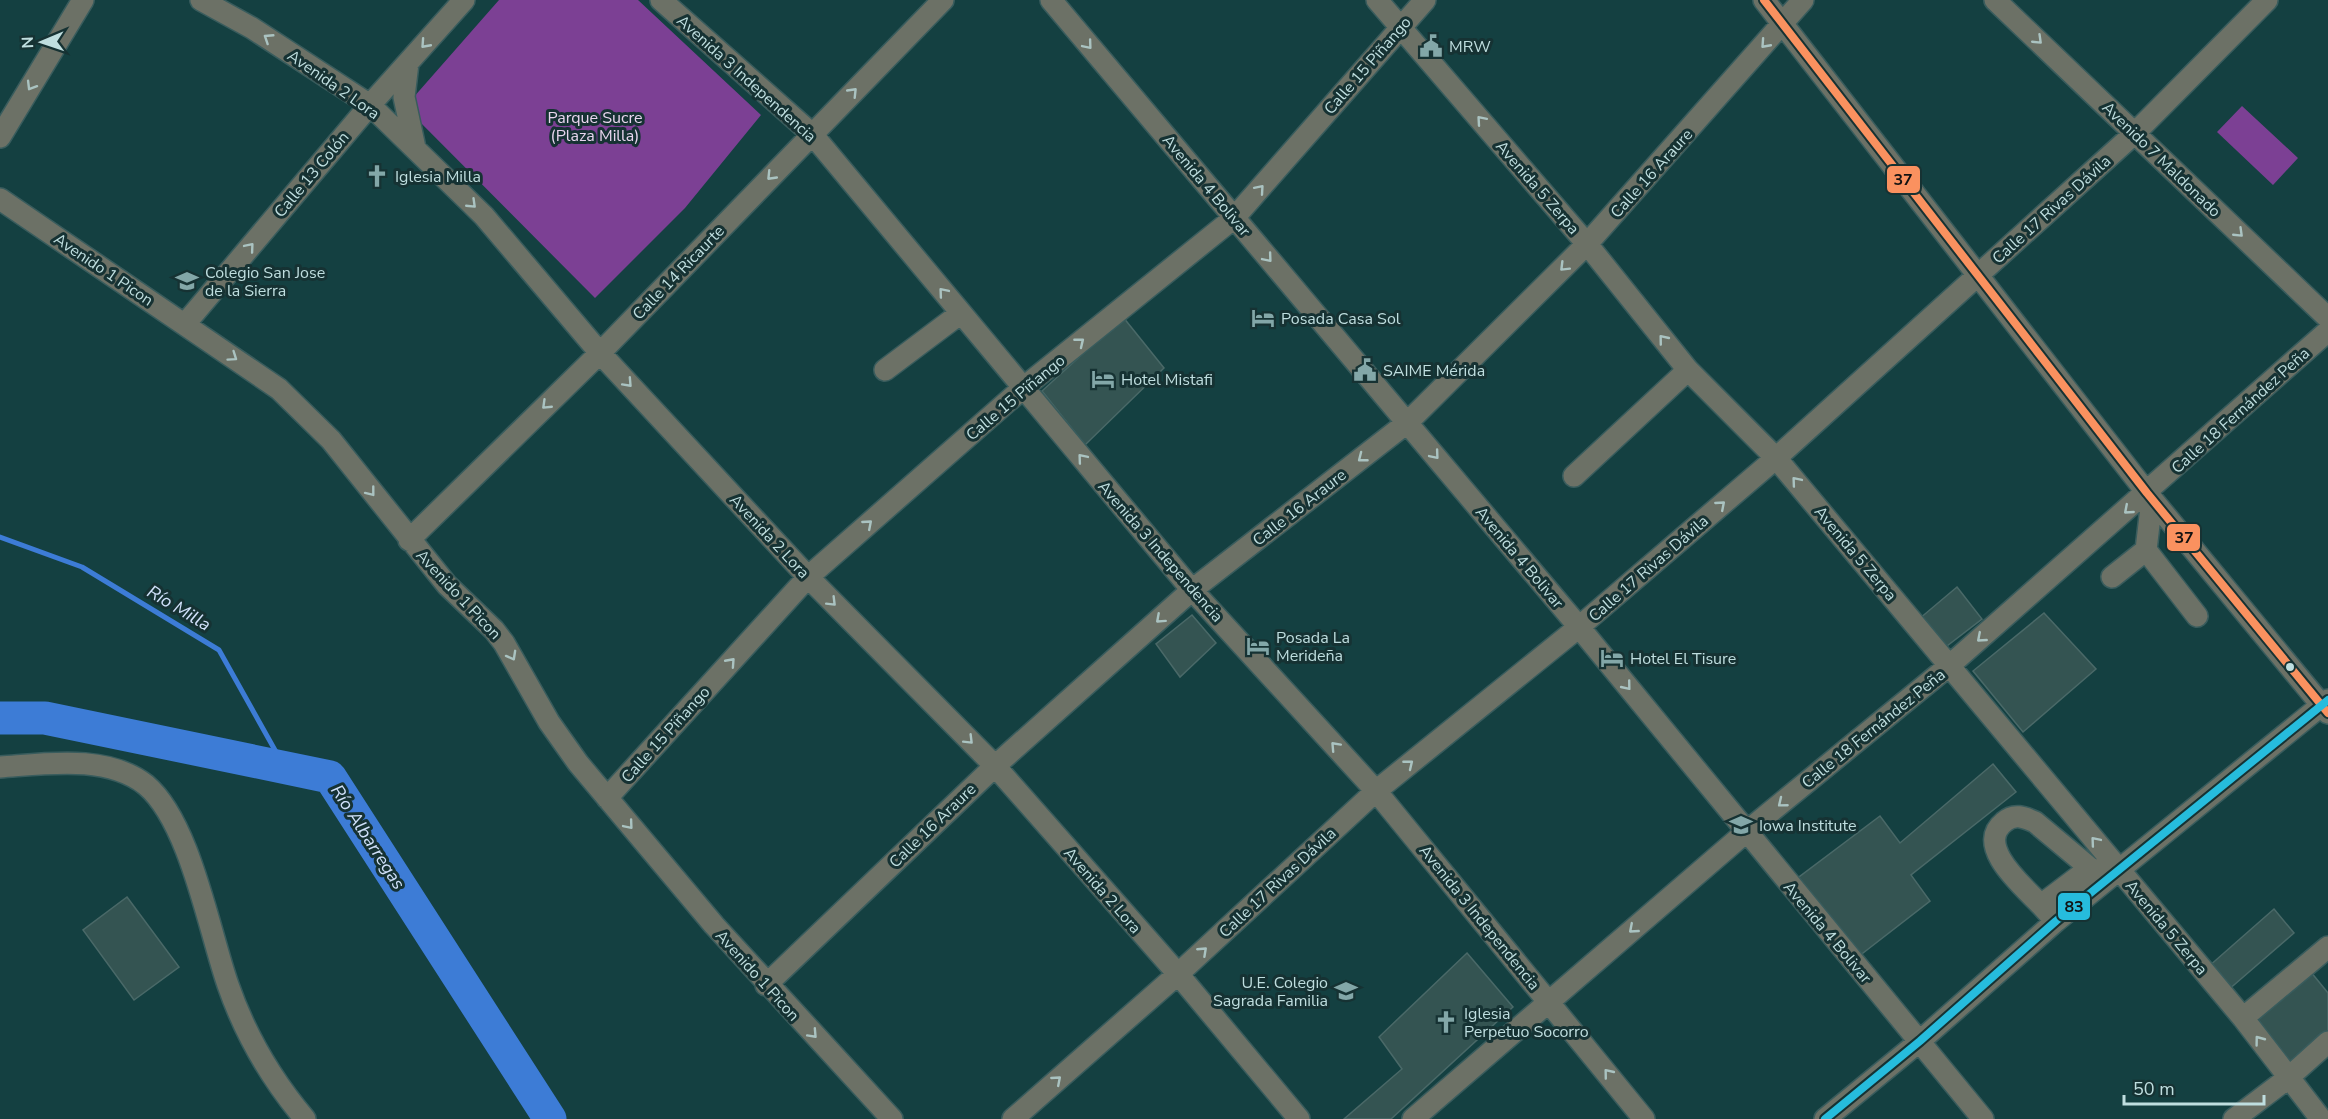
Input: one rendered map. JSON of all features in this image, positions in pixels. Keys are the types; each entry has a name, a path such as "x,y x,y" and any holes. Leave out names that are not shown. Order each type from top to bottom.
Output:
{"street":[{"path":"0,137 83,0"},
{"name":"Avenida 2 Lora","path":"201,0 252,28 370,105 484,216 600,353 808,577 995,766 1178,974 1299,1119"},
{"name":"Calle 13 Colón","path":"185,324 370,105 464,0"},
{"name":"Avenida 3 Independencia","path":"661,0 812,134 1192,590 1376,790 1644,1119"},
{"name":"Calle 14 Ricaurte","path":"409,540 600,353 942,0"},
{"name":"Avenida 4 Bolivar","path":"1051,0 1579,627 1983,1119"},
{"name":"Avenida 5 Zerpa","path":"1377,0 1587,244 1688,370 1776,458 1950,665 2115,873 2243,1018 2321,1119"},
{"name":"Calle 15 Piñango","path":"607,798 808,577 1023,388 1234,218 1425,0"},
{"path":"1764,0 2149,496 2326,706 2056,921 1920,1041 1825,1119"},
{"name":"Calle 16 Araure","path":"766,985 995,766 1192,590 1408,422 1587,244 1803,0"},
{"name":"Avenido 7 Maldonado","path":"1995,0 2328,318"},
{"name":"Calle 17 Rivas Dávila","path":"1013,1119 1178,974 1376,790 1579,627 1776,458 2135,133 2267,0"},
{"path":"408,63 404,97 415,149"},
{"name":"Avenido 1 Picon","path":"0,199 185,324 298,405 331,440 447,585 504,643 549,722 607,798 766,985 892,1119"},
{"path":"885,370 962,314"},
{"name":"Calle 18 Fernández Peña","path":"1413,1119 1746,832 1950,665 2149,496 2328,331"},
{"path":"1574,476 1688,370"},
{"path":"2149,496 2146,550 2197,616"},
{"path":"2112,577 2146,550"},
{"path":"0,767 94,765 125,774 145,785 163,804 182,839 229,987 254,1044 283,1093 304,1119"},
{"path":"2056,921 1996,853 1994,840 1999,827 2006,820 2013,816 2024,817 2035,822 2090,868 2115,873"},
{"path":"2041,905 2090,868"},
{"path":"2243,1018 2328,947"},
{"path":"2234,1119 2288,1078 2328,1042"}],"green space":[{"name":"Parque Sucre (Plaza Milla)","path":"499,0 638,0 761,115 685,208 595,298 405,107"},
{"path":"2242,106 2298,158 2273,185 2217,132"}],"building":[{"name":"Hotel Mistafi","path":"1123,317 1164,368 1085,445 1042,391"},
{"path":"1957,587 1982,619 1943,649 1919,619"},
{"path":"2044,613 2096,669 2023,732 1973,671"},
{"path":"1192,615 1216,643 1180,677 1156,644"},
{"path":"1993,764 2016,792 1911,875 1930,901 1854,960 1795,880 1880,816 1900,843"},
{"path":"127,897 179,967 134,1000 83,930"},
{"path":"2274,909 2294,933 2227,991 2208,967"},
{"name":"Iglesia Perpetuo Socorro","path":"1467,953 1513,1007 1391,1119 1344,1119 1402,1069 1379,1037"},
{"path":"2306,966 2328,993 2328,1039 2292,1071 2252,1014"}],"waterway":[{"name":"Río Milla","path":"0,537 82,567 219,650 285,768"},
{"name":"Río Albarregas","path":"0,718 45,718 330,777 550,1119"}],"transit line":[{"name":"37","path":"1764,0 2147,493 2328,713"},
{"name":"83","path":"1825,1119 1920,1041 2056,921 2328,700"}],"place":[{"name":"MRW","path":"1431,46"},
{"name":"Iglesia Milla","path":"377,176"},
{"name":"Colegio San Jose de la Sierra","path":"187,281"},
{"name":"Posada Casa Sol","path":"1263,318"},
{"name":"SAIME Mérida","path":"1365,370"},
{"name":"Hotel Mistafi","path":"1103,379"},
{"name":"Posada La Merideña","path":"1258,646"},
{"name":"Hotel El Tisure","path":"1612,658"},
{"name":"Iowa Institute","path":"1741,825"},
{"name":"U.E. Colegio Sagrada Familia","path":"1346,991"},
{"name":"Iglesia Perpetuo Socorro","path":"1446,1022"}]}
